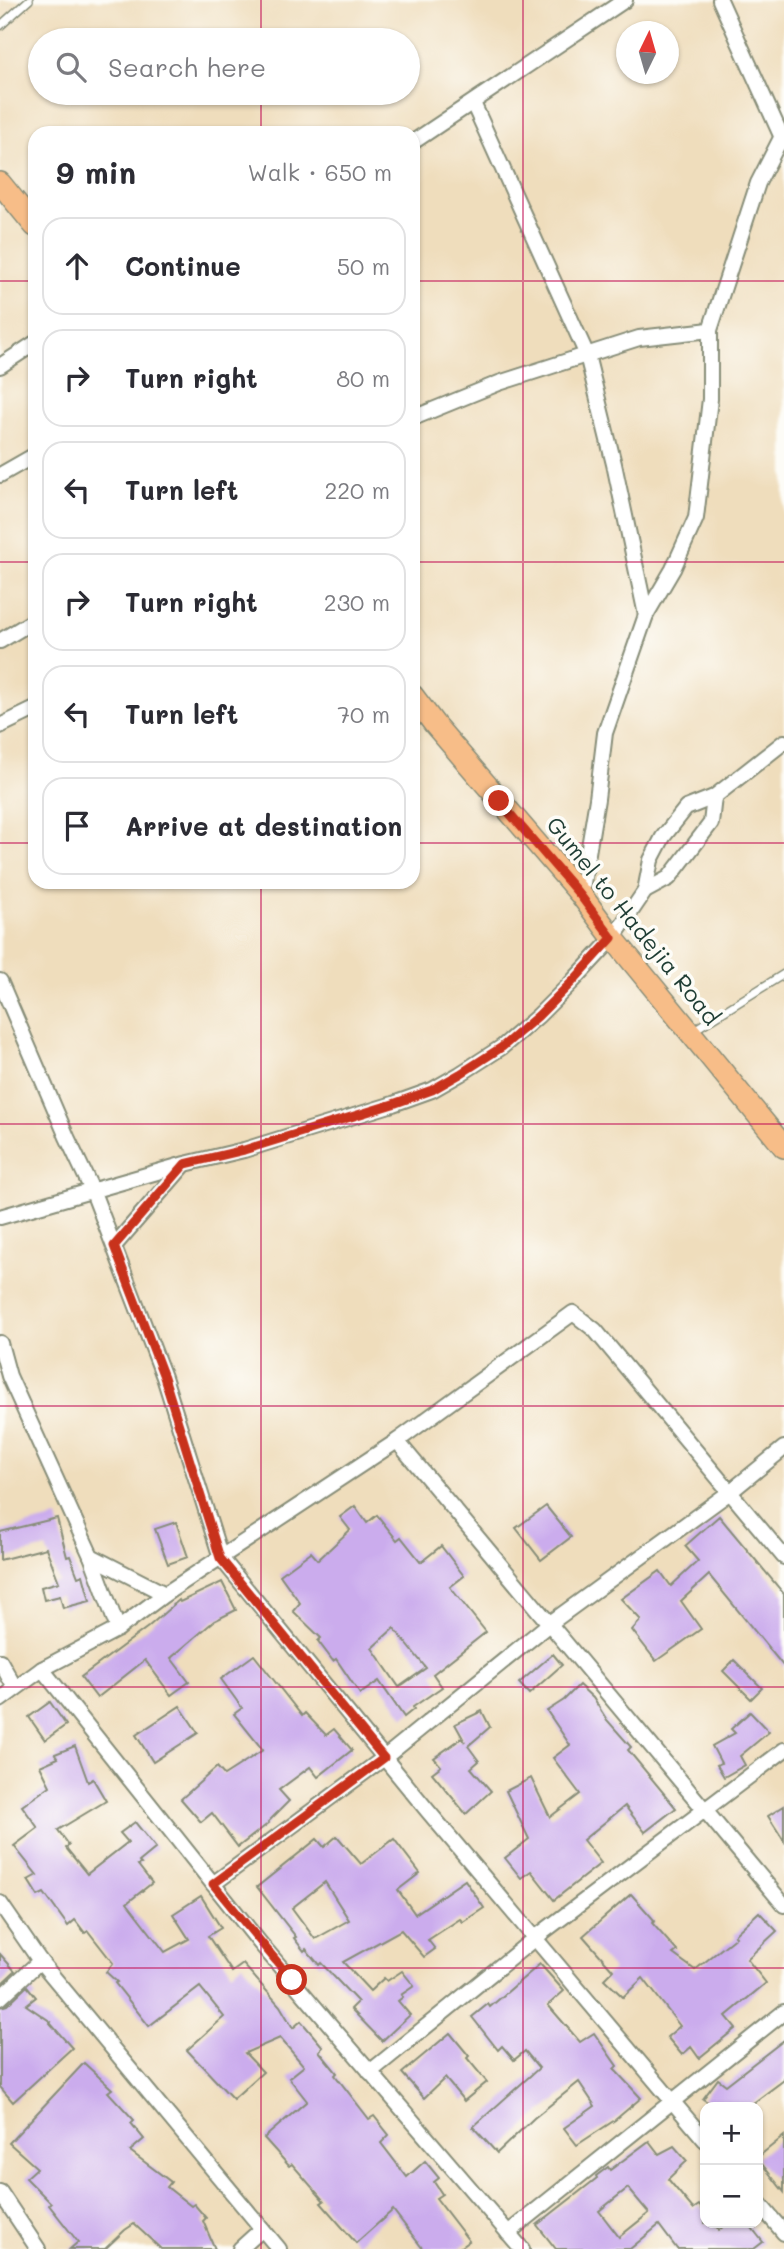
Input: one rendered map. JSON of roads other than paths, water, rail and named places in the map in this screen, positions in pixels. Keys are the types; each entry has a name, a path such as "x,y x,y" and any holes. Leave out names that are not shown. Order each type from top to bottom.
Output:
{"main road":[{"path":"0,183 28,217"},
{"name":"Gumel to Hadejia Road","path":"420,705 580,895 612,938 784,1147"}],"street":[{"path":"420,137 625,0"},
{"path":"580,895 597,799 605,733 646,615 673,569 696,518 710,399 710,330 758,183 783,139 720,0"},
{"path":"473,103 587,355 614,464 646,615"},
{"path":"420,415 499,383 639,338 710,330"},
{"path":"0,366 28,348"},
{"path":"0,475 28,458"},
{"path":"1,639 28,624"},
{"path":"0,726 28,712"},
{"path":"646,891 650,860 663,837 686,808 714,797 784,742"},
{"path":"0,1217 185,1164 244,1150 432,1090 502,1047 573,981 612,938 646,891 669,878 711,823 714,797"},
{"path":"0,981 93,1192 164,1377 220,1558 700,2134"},
{"path":"114,1246 185,1164"},
{"path":"0,1700 42,1669 118,1629 165,1594 397,1441 558,1321 573,1313 595,1330 784,1558"},
{"path":"0,1343 9,1376 91,1556 118,1629"},
{"path":"397,1441 784,1905"},
{"path":"213,1884 384,1758 549,1624 730,1492 784,1448"},
{"path":"91,1556 165,1594"},
{"path":"0,1661 15,1688"},
{"path":"42,1669 260,1943 522,2249"},
{"path":"370,2072 535,1938 784,1750"},
{"path":"0,1903 40,1961 279,2249"},
{"path":"0,1998 40,1961"},
{"path":"508,2233 784,2012"},
{"path":"0,2192 38,2249"},
{"path":"763,2208 784,2233"},
{"path":"240,2249 262,2229"}],"lane":[{"path":"0,26 29,0"},
{"path":"690,1032 784,974"}]}
